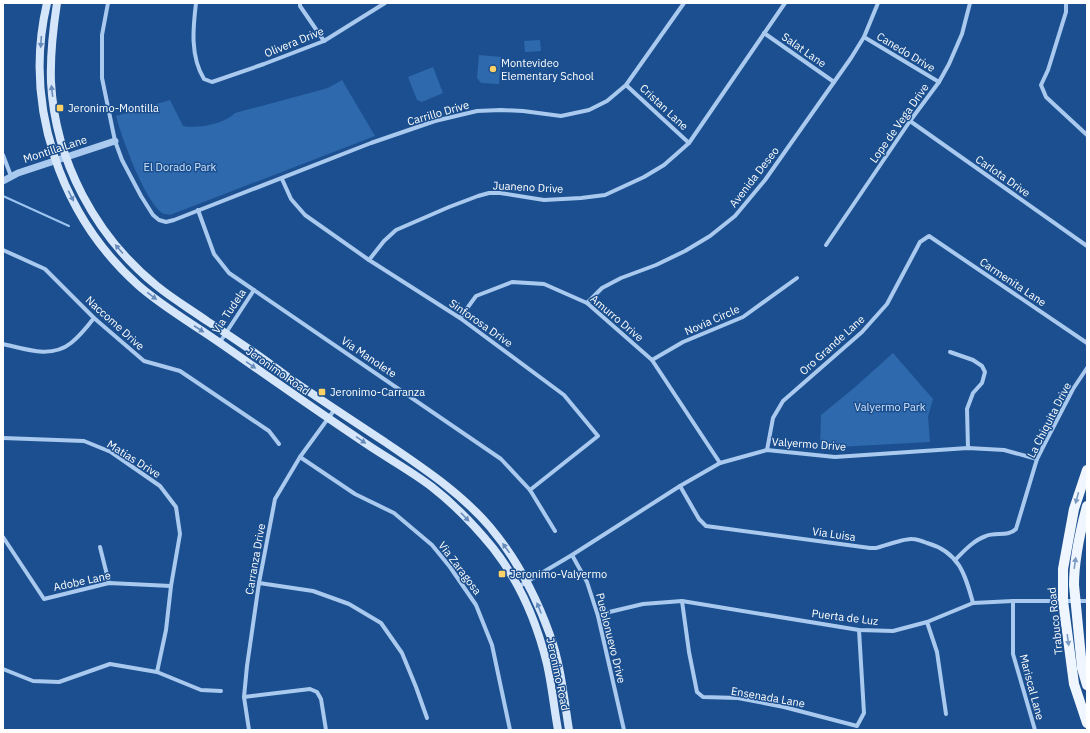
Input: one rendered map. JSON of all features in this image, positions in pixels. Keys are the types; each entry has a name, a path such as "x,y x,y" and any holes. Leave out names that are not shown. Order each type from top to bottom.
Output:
{"main road":[{"name":"Jeronimo Road","path":"47,3 41,37 41,92 47,129 55,160 66,187 78,211 96,238 112,259 127,275 151,296 220,342 328,418 420,479 447,499 466,517 494,549 518,587 537,629 547,664 558,730"},
{"name":"Jeronimo Road","path":"57,3 52,37 52,83 56,115 66,157 78,186 92,212 112,241 142,273 166,293 442,481 479,515 499,538 526,581 550,636 570,730"},
{"name":"Trabuco Road","path":"1087,470 1074,509 1063,569 1063,601 1074,684 1087,723"},
{"name":"Trabuco Road","path":"1087,506 1080,533 1074,572 1074,602 1082,668 1087,685"}],"street":[{"path":"108,3 102,35 102,78 115,141"},
{"name":"Olivera Drive","path":"196,3 192,32 198,70 204,79 212,82 324,41 385,3"},
{"path":"300,3 300,6 324,41"},
{"name":"Carrillo Drive","path":"115,141 122,160 141,196 153,214 162,221 170,222 371,144 435,121 477,111 523,111 561,116 589,110 607,101 626,85 684,3"},
{"name":"Juaneno Drive","path":"369,260 384,241 396,230 449,207 489,194 500,193 544,200 605,195 651,173 664,165 689,143 785,3"},
{"name":"Avenida Deseo","path":"587,303 602,288 621,278 656,266 710,236 735,216 765,180 834,82 864,37 878,3"},
{"name":"Lope de Vega Drive","path":"826,245 910,121 939,82 949,64 962,34 970,3"},
{"path":"1066,3 1066,12 1048,70 1041,85 1046,97 1087,134"},
{"name":"Salat Lane","path":"764,33 834,82"},
{"name":"Canedo Drive","path":"864,37 939,82"},
{"name":"Cristan Lane","path":"626,85 689,143"},
{"name":"Carlota Drive","path":"910,121 1087,246"},
{"name":"Montilla Lane","path":"3,181 12,176 55,160 115,141"},
{"path":"3,155 12,176"},
{"name":"Sinforosa Drive","path":"282,179 291,199 305,215 369,260 460,318 564,395 598,436 530,490"},
{"name":"Via Manolete","path":"198,210 216,258 229,273 501,459 530,490 556,531"},
{"name":"Carmenita Lane","path":"930,236 1087,343"},
{"name":"Oro Grande Lane","path":"767,450 773,418 783,401 840,352 887,304 920,242 930,236"},
{"name":"Naccome Drive","path":"3,250 45,270 94,318 144,361 180,371 269,431 279,444"},
{"name":"Novia Circle","path":"652,360 683,342 743,317 797,278"},
{"name":"Amurro Drive","path":"460,318 476,296 512,282 544,284 587,303 652,360 720,463"},
{"name":"Via Tudela","path":"220,342 254,290"},
{"path":"3,344 37,351 53,352 72,342 94,318"},
{"path":"950,352 973,360 982,366 985,372 982,383 974,393 967,409 968,448"},
{"name":"La Chiquita Drive","path":"956,559 980,538 993,534 1010,533 1016,528 1037,459 1057,419 1087,368"},
{"name":"Carranza Drive","path":"248,730 244,697 247,666 259,583 275,499 300,457 335,409"},
{"name":"Matias Drive","path":"3,438 84,441 111,452 160,486 176,507 180,534 171,586 166,630 157,672"},
{"name":"Valyermo Drive","path":"518,587 680,486 720,463 767,450 835,457 968,448 1004,450 1037,459"},
{"name":"Via Zaragosa","path":"300,457 355,494 394,513 432,545 450,568 476,604 492,645 510,730"},
{"name":"Via Luisa","path":"680,486 699,519 706,526 870,548 876,548 911,538 943,549 956,559 966,577 973,603"},
{"name":"Adobe Lane","path":"3,537 44,599 109,583 171,586"},
{"path":"100,547 109,583"},
{"name":"Pueblonuevo Drive","path":"572,554 587,582 598,616 624,730"},
{"path":"259,583 313,591 349,604 381,623 402,653 427,718"},
{"name":"Puerta de Luz","path":"598,616 643,604 682,601 859,630 893,631 927,622 973,603 1013,601 1087,601"},
{"name":"Ensenada Lane","path":"682,601 689,652 697,692 703,697 738,698 784,707 857,726 864,713 859,630"},
{"name":"Mariscal Lane","path":"1013,601 1013,654 1035,730"},
{"path":"927,622 937,652 946,714"},
{"path":"3,669 33,681 59,682 110,664 157,672 201,690 221,691"},
{"path":"244,697 310,690 317,692 321,699 326,730"}],"green space":[{"path":"540,40 541,51 525,52 524,41"},
{"path":"479,55 501,57 499,84 481,83 477,78"},
{"path":"433,67 443,93 422,102 417,100 408,77"},
{"name":"El Dorado Park","path":"342,80 375,136 170,215 164,214 157,208 142,184 123,138 116,116 170,100 183,126 196,127 210,125 218,123 235,113 328,88"},
{"name":"Valyermo Park","path":"893,353 933,399 928,417 930,442 820,448 821,415"}],"waterway":[{"path":"3,196 69,226"}],"place":[{"name":"Montevideo Elementary School","path":"493,69"},
{"name":"Jeronimo-Montilla","path":"60,108"},
{"name":"Jeronimo-Carranza","path":"322,392"},
{"name":"Jeronimo-Valyermo","path":"502,574"}]}
